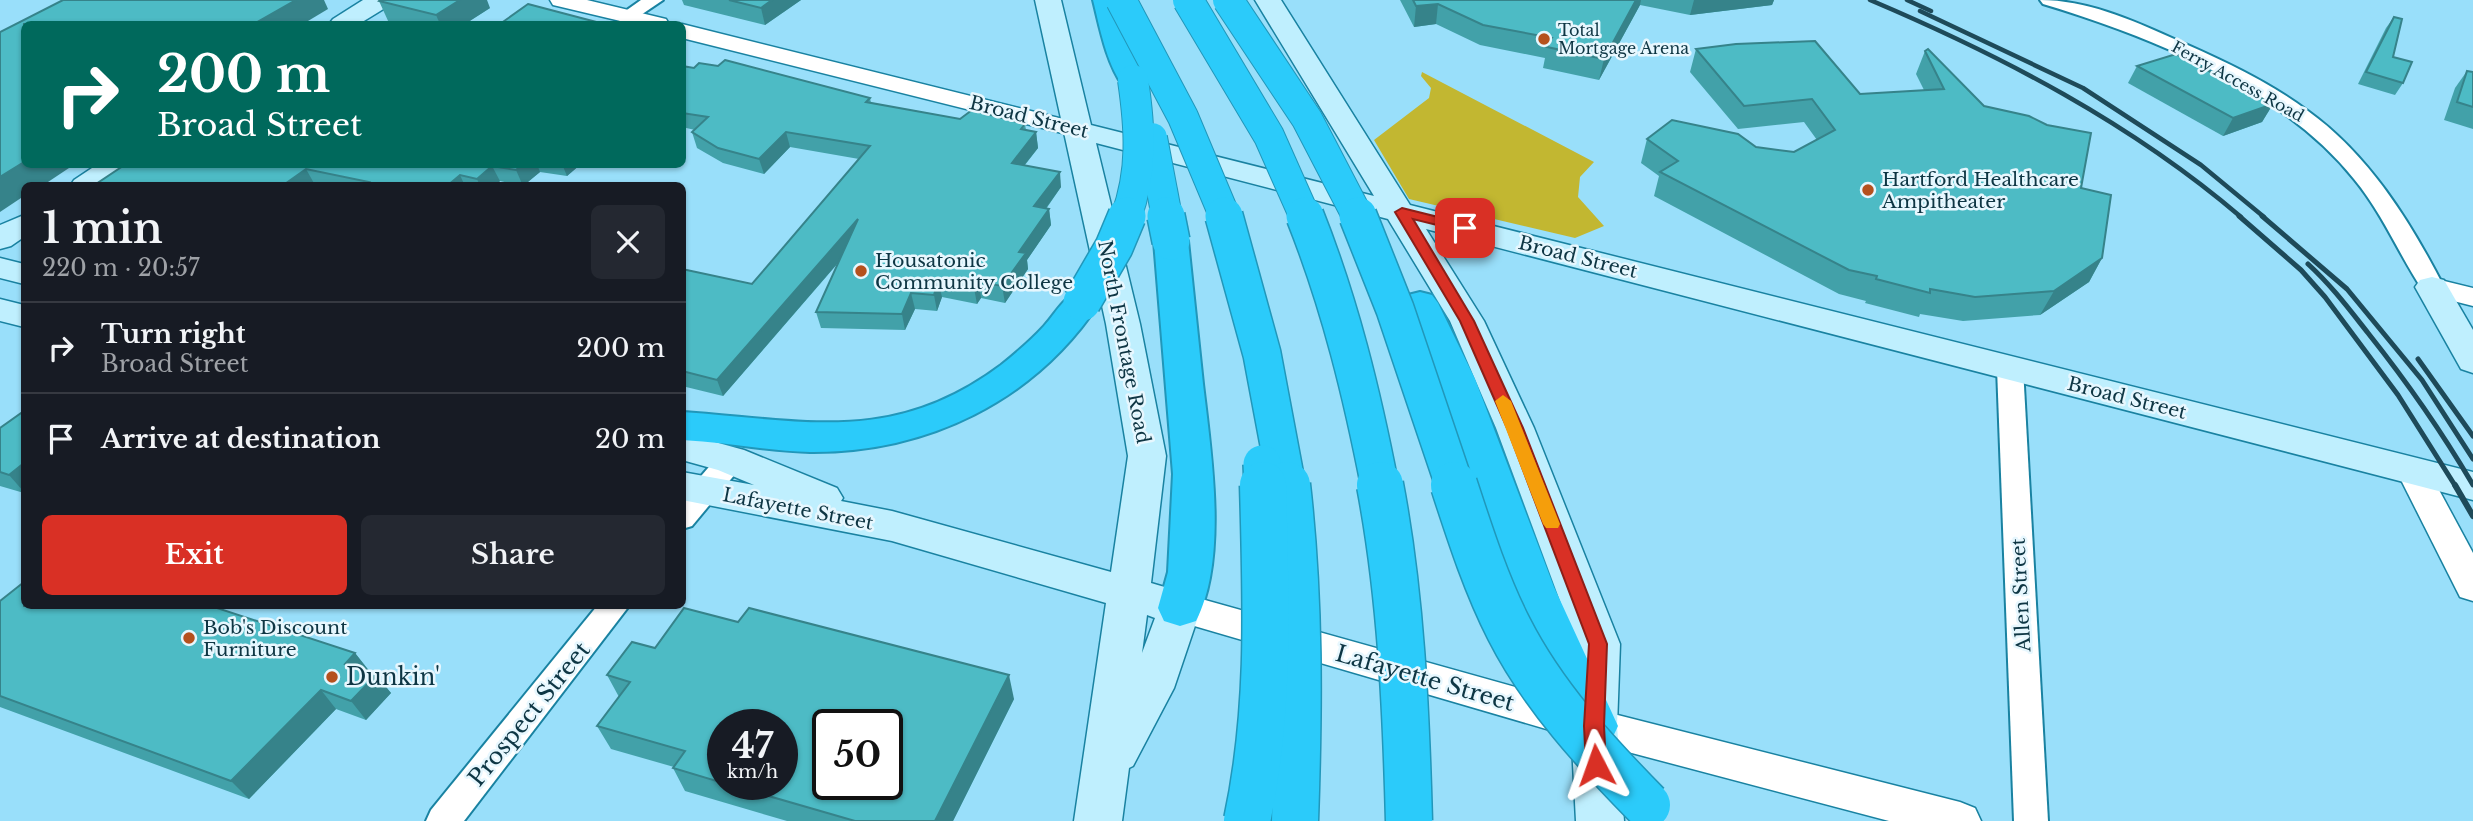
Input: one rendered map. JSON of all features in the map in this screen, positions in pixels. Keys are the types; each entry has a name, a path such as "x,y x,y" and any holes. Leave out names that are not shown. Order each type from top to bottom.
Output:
{"highway":[{"path":"1106,0 1155,152 1171,241 1193,474 1190,572 1180,608"},
{"path":"1121,0 1181,110 1215,190 1232,237 1260,347 1286,477 1294,552 1298,731 1295,821"},
{"path":"1188,0 1253,106 1293,186 1328,278 1345,333 1374,457 1386,528 1400,653 1409,821"},
{"path":"1228,0 1382,238 1420,303 1453,370 1532,587 1594,726"},
{"path":"686,426 824,438 881,432 967,405 1014,377 1051,344 1082,302 1111,251 1133,196 1140,147 1133,80"},
{"path":"1317,139 1371,247 1477,551 1507,625 1533,671 1564,714 1592,748 1656,813"},
{"path":"1248,821 1261,751 1265,669 1260,347"}],"main road":[{"path":"347,21 381,0"},
{"name":"North Frontage Road","path":"1048,0 1123,324 1147,456 1098,821"},
{"path":"1239,0 1272,5 1467,321 1515,428 1598,644 1594,726 1600,821"},
{"name":"Broad Street","path":"1078,130 2473,486"},
{"path":"91,182 113,168"},
{"path":"0,239 21,226"},
{"path":"0,268 21,273"},
{"name":"Ferry Access Road","path":"2432,287 2473,361"},
{"path":"0,310 21,315"},
{"name":"Lafayette Street","path":"686,447 731,460 892,526 1180,608"},
{"name":"Lafayette Street","path":"689,498 892,526"},
{"name":"North Frontage Road","path":"1106,772 1152,688 1180,608"}],"street":[{"path":"561,0 646,21"},
{"path":"626,16 654,0"},
{"name":"Ferry Access Road","path":"2049,0 2135,28 2182,48 2305,118 2374,189 2417,257 2432,287"},
{"name":"Broad Street","path":"686,32 1078,130"},
{"path":"2432,287 2473,297"},
{"name":"Allen Street","path":"2010,368 2031,821"},
{"path":"689,498 731,460"},
{"path":"2412,470 2473,587"},
{"name":"Lafayette Street","path":"1180,608 1594,726 1960,821"},
{"name":"Prospect Street","path":"443,821 612,609"}],"shaded area":[{"path":"1422,72 1594,162 1580,177 1578,197 1604,226 1575,238 1409,199 1374,140 1429,98 1431,88 1421,76"}],"building":[{"path":"63,0 296,0 259,21 22,21"},
{"path":"380,0 460,0 436,15"},
{"path":"729,0 772,0 761,8"},
{"path":"1413,0 1636,0 1604,59 1547,47 1552,38 1483,25 1438,4 1416,6"},
{"path":"528,4 593,21 504,21"},
{"path":"2394,17 2402,19 2393,57 2412,62 2403,83 2366,72"},
{"path":"21,21 21,164 0,177 0,32"},
{"name":"Hartford Healthcare Ampitheater","path":"1815,41 1860,94 1944,89 1925,51 1928,49 1984,106 2029,116 2047,125 2091,133 2081,188 2111,195 2102,258 2054,291 1975,297 1930,289 1930,293 1849,270 1660,172 1678,161 1647,139 1672,120 1738,134 1756,147 1794,152 1835,130 1812,99 1744,106 1696,49 1736,44"},
{"path":"2176,54 2273,104 2233,118 2137,66"},
{"path":"725,60 870,98 866,102 960,119 972,110 1025,124 1021,129 1036,132 1012,163 1060,172 1034,206 1049,209 1019,252 1026,253 1002,286 979,282 974,288 938,281 934,295 911,293 902,314 816,312 858,219 717,380 686,372 686,270 752,284 870,146 786,132 759,159 718,148 692,132 708,117 686,114 686,67 694,68 699,63 718,66"},
{"path":"2467,71 2473,72 2473,107 2457,102"},
{"path":"120,168 490,168 477,179 460,175 452,182 369,182 306,169 288,182 99,182"},
{"path":"21,413 21,465 9,475 0,472 0,428"},
{"path":"21,584 21,609 220,609 355,653 345,664 376,675 351,701 321,690 231,781 0,696 0,601"},
{"path":"749,608 1009,675 935,821 855,821 782,800 798,800 798,709 707,709 707,778 673,768 685,751 597,726 630,682 607,675 632,642 655,648 683,609 738,622"}],"railway":[{"path":"1870,0 1968,44 2064,94 2155,151 2241,217"},
{"path":"1907,0 1931,11"},
{"path":"1920,11 2083,88 2201,165 2264,217"},
{"path":"2239,216 2301,270 2325,297 2398,395 2456,487"},
{"path":"2262,216 2347,289 2422,380 2473,459"},
{"path":"2308,264 2340,297 2396,370 2473,485"},
{"path":"2418,359 2473,436"},
{"path":"2455,485 2473,516"}],"slow traffic":[{"path":"1503,401 1552,524"}],"place":[{"name":"Total Mortgage Arena","path":"1544,39"},
{"name":"Hartford Healthcare Ampitheater","path":"1868,190"},
{"name":"Housatonic Community College","path":"861,271"},
{"name":"Bob's Discount Furniture","path":"189,638"},
{"name":"Dunkin'","path":"332,677"}],"route":[{"path":"1465,228 1402,212 1467,321 1515,428 1598,644 1594,726 1596,765"}]}
